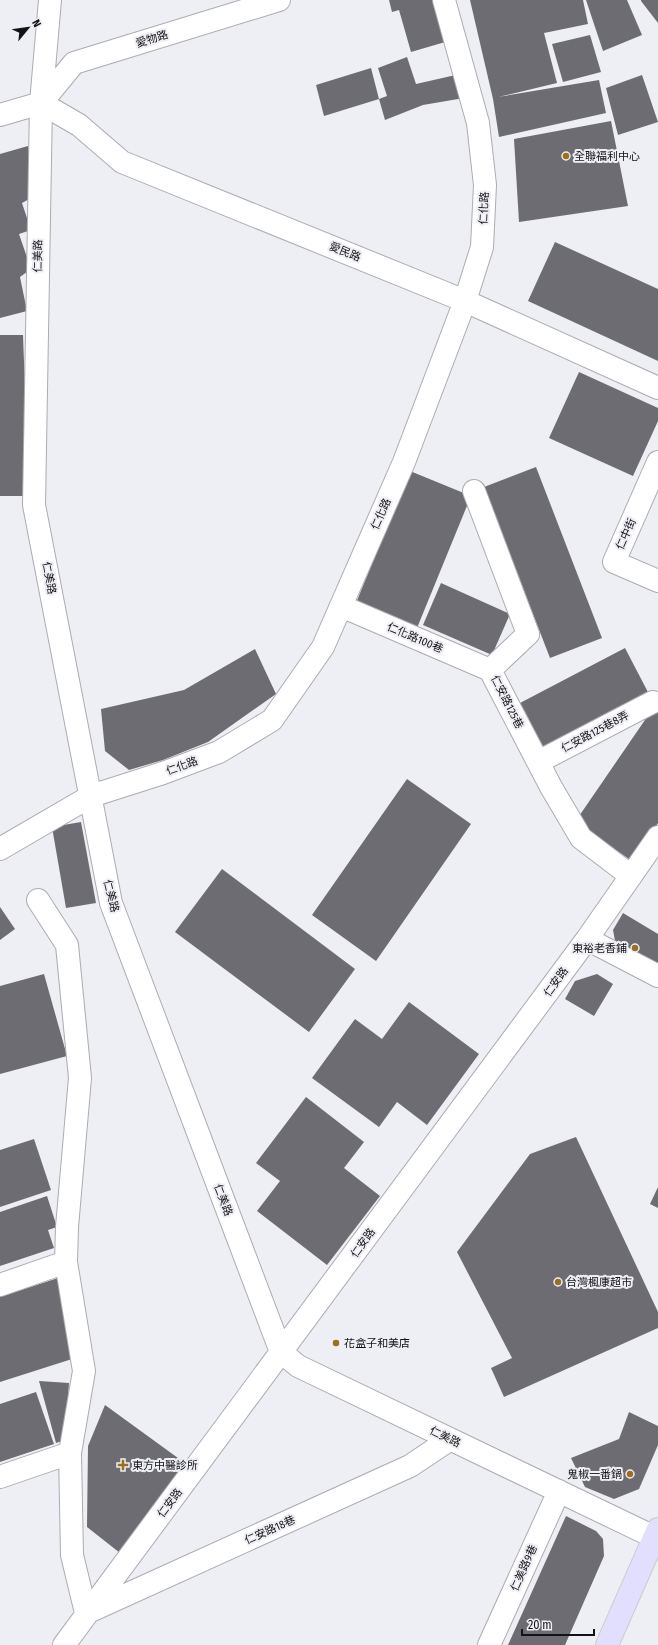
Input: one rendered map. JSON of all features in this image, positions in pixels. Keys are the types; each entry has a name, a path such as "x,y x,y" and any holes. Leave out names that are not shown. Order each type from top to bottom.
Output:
{"main road":[{"path":"607,1645 656,1533"}],"street":[{"name":"仁美路","path":"50,0 41,103 34,505 111,903 281,1352 298,1366 449,1440 559,1491 656,1533"},
{"name":"愛物路","path":"41,103 74,63 279,0"},
{"name":"仁化路","path":"0,849 91,796 163,773 220,752 272,720 324,648 404,462 465,301 482,247 485,185 478,123 444,0"},
{"path":"0,115 41,103"},
{"name":"愛民路","path":"41,103 79,126 122,162 465,301 658,388"},
{"name":"仁中街","path":"658,462 614,562 658,581"},
{"name":"仁安路125巷","path":"474,491 528,634 490,670 551,788 581,838 631,876"},
{"name":"仁化路100巷","path":"341,606 490,670"},
{"name":"仁安路125巷8弄","path":"538,762 652,702"},
{"name":"仁安路","path":"64,1645 86,1613 587,939 658,837"},
{"path":"38,900 67,945 80,1078 67,1227 66,1262 84,1371 70,1454 72,1555 86,1613"},
{"path":"587,939 658,976"},
{"path":"0,1285 66,1262"},
{"name":"仁安路18巷","path":"86,1613 410,1466 449,1440"},
{"path":"0,1477 70,1454"},
{"name":"仁美路9巷","path":"489,1645 559,1491"}],"building":[{"path":"389,0 438,0 452,40 411,52 399,10 392,12"},
{"path":"470,0 583,0 588,24 544,33 557,83 498,97 599,80 606,113 499,137 493,99"},
{"path":"586,0 627,0 642,35 603,51"},
{"path":"658,0 658,23 641,1"},
{"path":"590,35 601,72 563,82 552,44"},
{"path":"407,57 416,84 460,74 464,98 423,105 385,120 379,99 387,96 378,68"},
{"path":"371,68 379,99 324,116 316,85"},
{"path":"642,75 658,122 618,135 606,88"},
{"name":"全聯福利中心","path":"611,121 628,206 519,222 514,139"},
{"path":"28,146 33,197 22,203 31,230 19,234 31,269 20,277 27,311 0,318 0,154"},
{"path":"555,242 658,289 658,361 528,301"},
{"path":"0,335 23,335 29,496 0,496"},
{"path":"579,372 658,408 658,421 633,476 549,438"},
{"path":"536,467 602,638 550,658 484,487"},
{"path":"410,471 471,496 417,628 356,603"},
{"path":"441,583 510,614 492,655 423,625"},
{"path":"625,648 650,696 545,750 520,703"},
{"path":"255,649 276,694 208,742 163,760 129,770 105,751 101,709 184,690"},
{"path":"658,701 658,823 632,861 575,822"},
{"path":"407,779 471,824 376,961 312,915"},
{"path":"81,822 96,903 66,908 52,827"},
{"path":"222,869 355,969 309,1032 175,932"},
{"path":"0,907 15,929 0,940"},
{"path":"623,913 658,934 658,964 655,969 616,946 613,930"},
{"path":"44,974 67,1056 0,1074 0,986"},
{"path":"597,974 613,984 594,1016 565,999 575,981"},
{"path":"409,1002 479,1054 427,1125 397,1102 379,1127 312,1078 355,1019 382,1039"},
{"path":"306,1097 364,1142 344,1168 380,1196 327,1265 257,1211 280,1181 256,1163"},
{"name":"台灣楓康超市","path":"576,1137 658,1312 658,1328 504,1397 491,1368 512,1358 457,1252 530,1154"},
{"path":"34,1139 51,1190 0,1207 0,1150"},
{"path":"658,1187 658,1208 650,1204"},
{"path":"47,1196 57,1227 48,1230 54,1248 0,1266 0,1212"},
{"path":"58,1278 72,1359 0,1382 0,1297"},
{"path":"39,1381 69,1383 65,1440 56,1443"},
{"path":"36,1392 54,1444 0,1462 0,1404"},
{"path":"105,1405 189,1466 120,1553 87,1527 88,1446"},
{"path":"629,1412 658,1426 658,1445 639,1489 614,1499 585,1487 571,1458 619,1439"},
{"path":"566,1516 596,1531 603,1539 604,1556 565,1645 508,1645"}],"place":[{"name":"全聯福利中心","path":"566,156"},
{"name":"東裕老香鋪","path":"635,948"},
{"name":"台灣楓康超市","path":"558,1282"},
{"name":"花盒子和美店","path":"336,1343"},
{"name":"東方中醫診所","path":"123,1465"},
{"name":"鬼椒一番鍋","path":"630,1474"}]}
